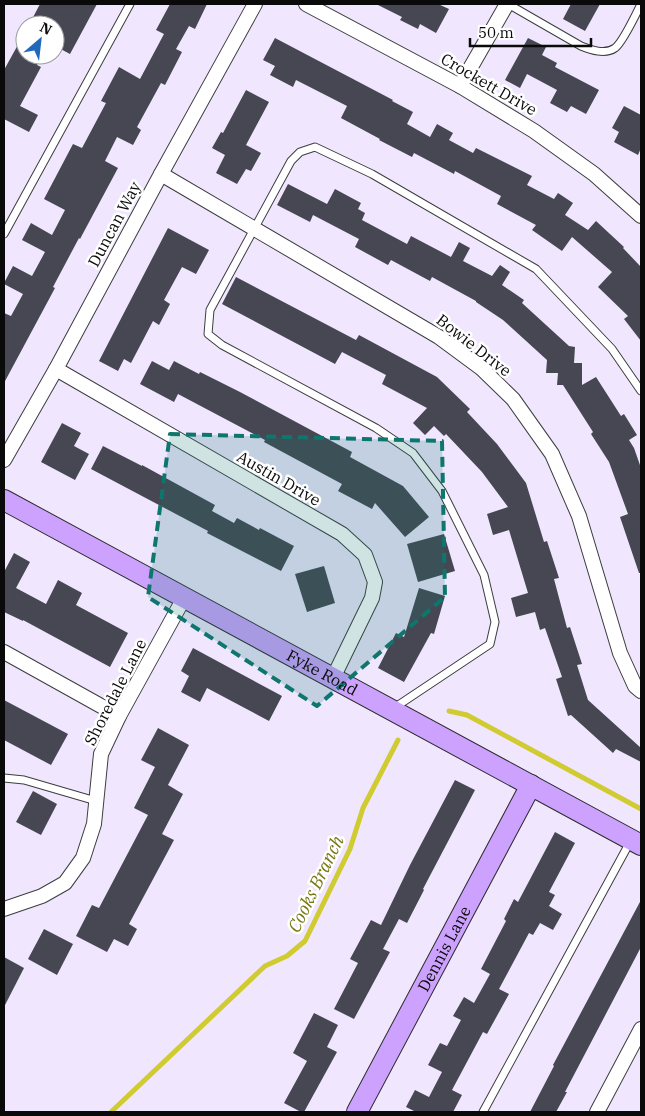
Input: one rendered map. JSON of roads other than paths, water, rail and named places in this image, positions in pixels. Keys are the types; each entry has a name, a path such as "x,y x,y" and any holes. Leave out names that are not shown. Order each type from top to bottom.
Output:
{"street":[{"name":"Duncan Way","path":"4,460 56,370 255,4"},
{"name":"Crockett Drive","path":"306,4 460,86 534,131 594,174 641,216"},
{"path":"460,86 508,4"},
{"name":"Bowie Drive","path":"161,174 439,337 481,368 513,399 552,454 579,516 620,653 635,686 641,690"},
{"name":"Austin Drive","path":"56,370 342,534 365,555 375,582 372,598 333,678"},
{"name":"Fyke Road","path":"4,500 636,842"},
{"name":"Shoredale Lane","path":"4,908 42,896 65,883 83,858 94,824 102,754 119,716 184,598"},
{"path":"4,652 119,716"},
{"name":"Dennis Lane","path":"356,1112 532,785"},
{"path":"597,1112 641,1029"}],"lane":[{"path":"4,234 130,4"},
{"path":"508,4 581,46 592,51 606,52 615,48 621,40 641,4"},
{"path":"392,710 490,644 495,622 484,575 442,491 413,453 376,428 222,345 208,334 210,310 291,161 300,152 315,147 372,174 536,269 612,349 641,390"},
{"path":"4,778 24,780 96,801"},
{"path":"482,1112 636,842"}],"waterway":[{"name":"Cooks Branch","path":"449,711 467,715 641,809"},
{"name":"Cooks Branch","path":"111,1112 265,966 287,956 305,941 350,849 363,808 398,740"}]}
